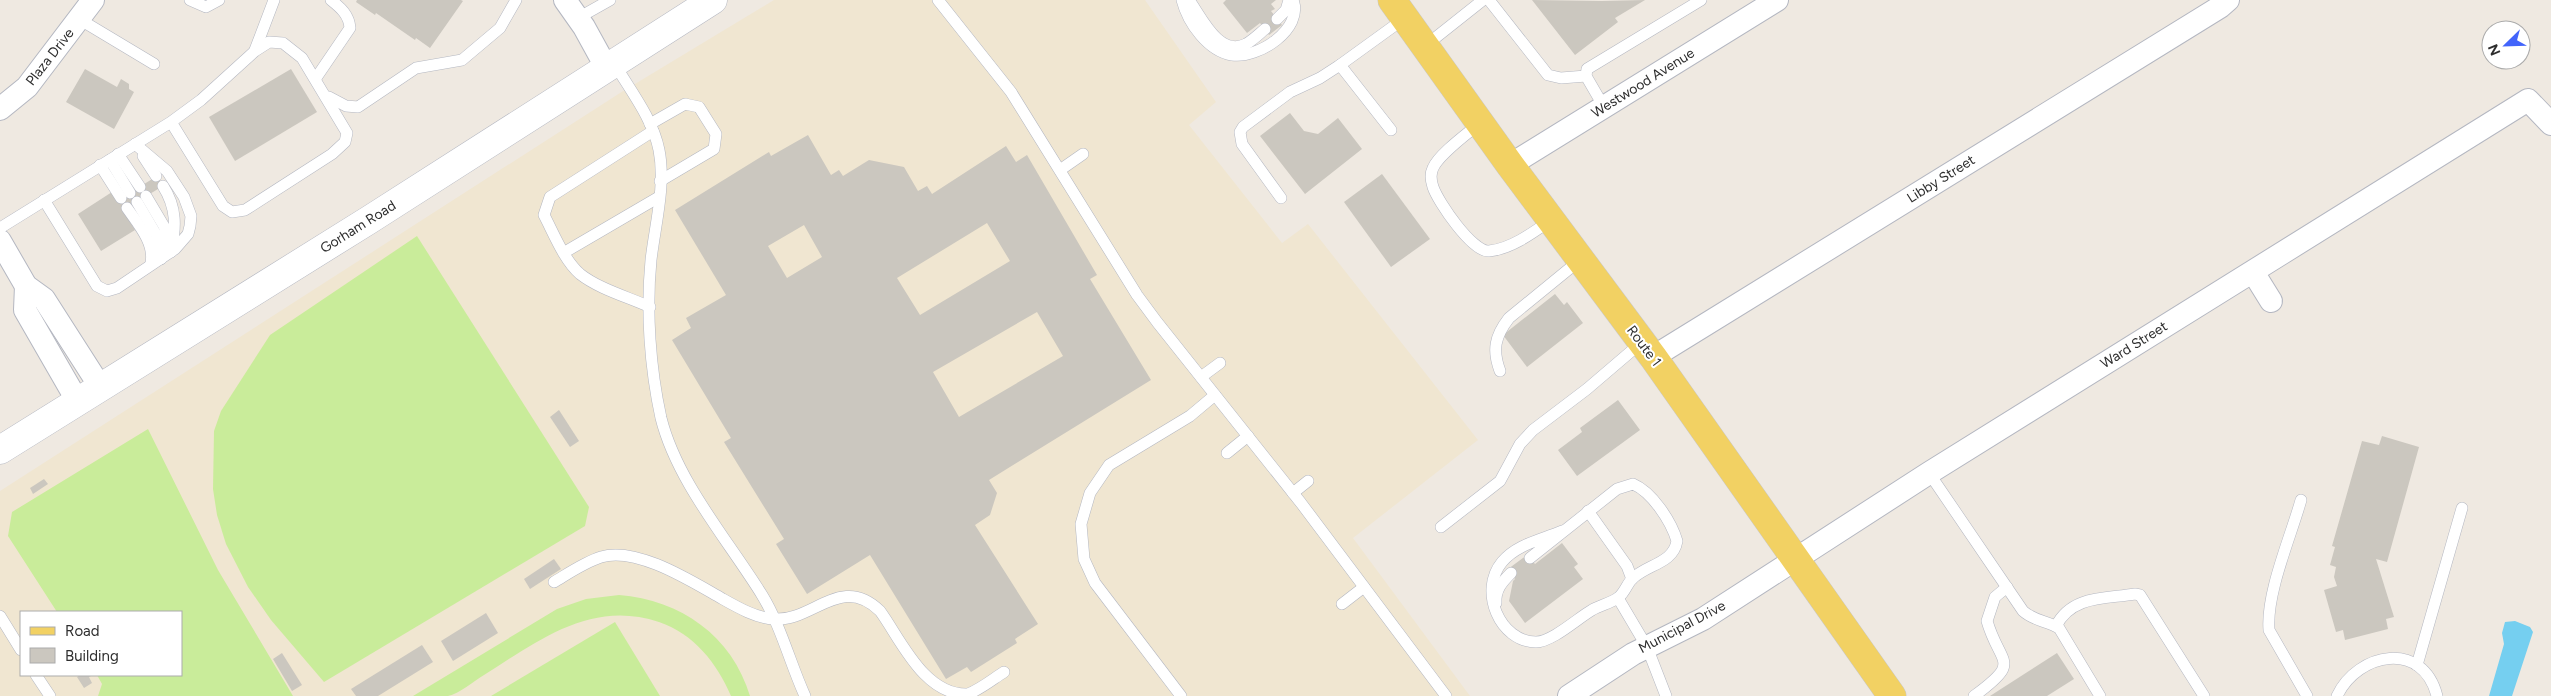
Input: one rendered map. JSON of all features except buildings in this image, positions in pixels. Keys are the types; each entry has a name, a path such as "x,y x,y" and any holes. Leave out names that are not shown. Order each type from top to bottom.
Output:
{"main road":[{"name":"Gorham Road","path":"0,450 369,220 610,64 713,0"},
{"name":"Route 1","path":"1398,9 1510,165 1647,350 1892,696"}],"street":[{"name":"Plaza Drive","path":"0,109 27,87 93,0"},
{"name":"Westwood Avenue","path":"1510,165 1777,0"},
{"name":"Libby Street","path":"1647,350 2228,0"},
{"path":"572,9 610,64"},
{"name":"Ward Street","path":"1795,558 2528,100 2551,124"},
{"path":"0,241 26,286 44,299 89,395"},
{"path":"2253,272 2271,301"},
{"name":"Municipal Drive","path":"1569,696 1619,662 1702,619 1795,558"}],"lane":[{"path":"190,0 206,6 219,0"},
{"path":"255,51 274,0"},
{"path":"316,78 350,28 348,18 341,8 331,0"},
{"path":"327,96 340,104 358,107 416,68 462,60 500,28 516,0"},
{"path":"572,9 610,0"},
{"path":"938,0 1011,92 1137,295 1293,492 1446,696"},
{"path":"1182,0 1188,15 1206,41 1220,51 1238,55 1260,49 1283,34 1292,20 1291,0"},
{"path":"1188,0 1214,37 1226,44 1233,46 1244,45 1265,29"},
{"path":"1277,19 1286,10 1291,0"},
{"path":"1425,46 1483,0"},
{"path":"1489,0 1548,75 1562,78 1586,76"},
{"path":"1604,107 1586,76 1587,69 1701,0"},
{"path":"1281,198 1242,144 1240,132 1243,127 1290,92 1340,66 1398,9"},
{"path":"79,19 154,64"},
{"path":"0,228 171,122 201,100 255,51 270,42 283,43 302,58 327,96 347,134 345,142 332,154 245,210 232,212 223,206 171,122"},
{"path":"610,64 651,128 660,156 659,197 651,262 650,307 651,342 659,404 666,433 696,493 763,596 775,619 805,696"},
{"path":"1340,66 1391,130"},
{"path":"650,307 594,283 580,274 544,215 550,197 685,104 699,107 716,134 714,149 660,181"},
{"path":"1480,123 1441,158 1433,168 1431,178 1438,196 1470,241 1480,249 1489,251 1522,238 1551,220"},
{"path":"135,144 159,181 174,212 175,231 171,252"},
{"path":"44,200 94,282 101,289 107,291 117,288 171,252 188,234 191,216 184,197 162,165 146,156 135,144"},
{"path":"1060,170 1084,154"},
{"path":"109,160 133,197 165,228 155,263"},
{"path":"109,160 133,197 155,263"},
{"path":"565,252 659,197"},
{"path":"1500,371 1494,348 1501,328 1509,318 1580,260"},
{"path":"1441,527 1500,482 1520,444 1533,430 1587,389 1647,350"},
{"path":"1201,377 1220,363"},
{"path":"1181,696 1095,583 1084,559 1081,524 1090,493 1109,465 1190,416 1215,395"},
{"path":"1227,453 1248,436"},
{"path":"1929,473 2028,616 2056,626 2071,646 2100,696"},
{"path":"1293,492 1308,481"},
{"path":"1530,558 1617,489 1633,484 1644,490 1671,526 1676,540 1671,554 1632,579 1618,598 1593,609 1548,639 1538,642 1519,638 1502,621 1493,606 1490,590 1491,581 1502,561 1528,543 1562,531"},
{"path":"2301,500 2273,595 2268,622 2269,630 2307,696"},
{"path":"2417,665 2462,508"},
{"path":"1588,511 1627,566 1632,579"},
{"path":"554,582 603,556 624,556 662,567 731,603 763,617 786,618 840,598 858,597 874,605 880,611 921,678 939,691 954,695 966,694 1004,672"},
{"path":"1502,621 1496,600 1501,583 1511,573"},
{"path":"1342,604 1364,587"},
{"path":"1974,696 1996,680 2002,672 2003,657 1987,621 1995,597 2007,587"},
{"path":"2056,626 2067,609 2079,603 2140,595 2204,696"},
{"path":"1618,598 1647,647 1666,696"},
{"path":"0,616 20,648"},
{"path":"2337,696 2355,670 2372,662 2392,658 2417,665 2428,678 2437,696"},
{"path":"37,676 50,696"}],"shaded area":[{"path":"774,0 1145,0 1216,102 1189,125 1282,243 1308,224 1478,440 1353,538 1470,696 0,696 0,491 620,93"}],"green space":[{"path":"417,236 589,507 585,526 324,682 271,620 248,587 226,544 217,515 213,489 214,431 221,411 270,335"},
{"path":"148,429 218,570 293,696 98,696 102,684 98,676 182,676 182,611 56,611 8,536 12,512"},
{"path":"619,595 642,598 663,604 683,613 701,625 717,639 731,656 742,675 750,696 731,696 719,672 703,651 672,627 634,616 611,616 588,620 566,627 545,637 452,695 413,696 557,609 586,599"},
{"path":"615,622 660,696 491,696"}],"water":[{"path":"2515,621 2530,627 2533,632 2512,696 2489,696 2504,644 2502,633 2505,622"}]}
